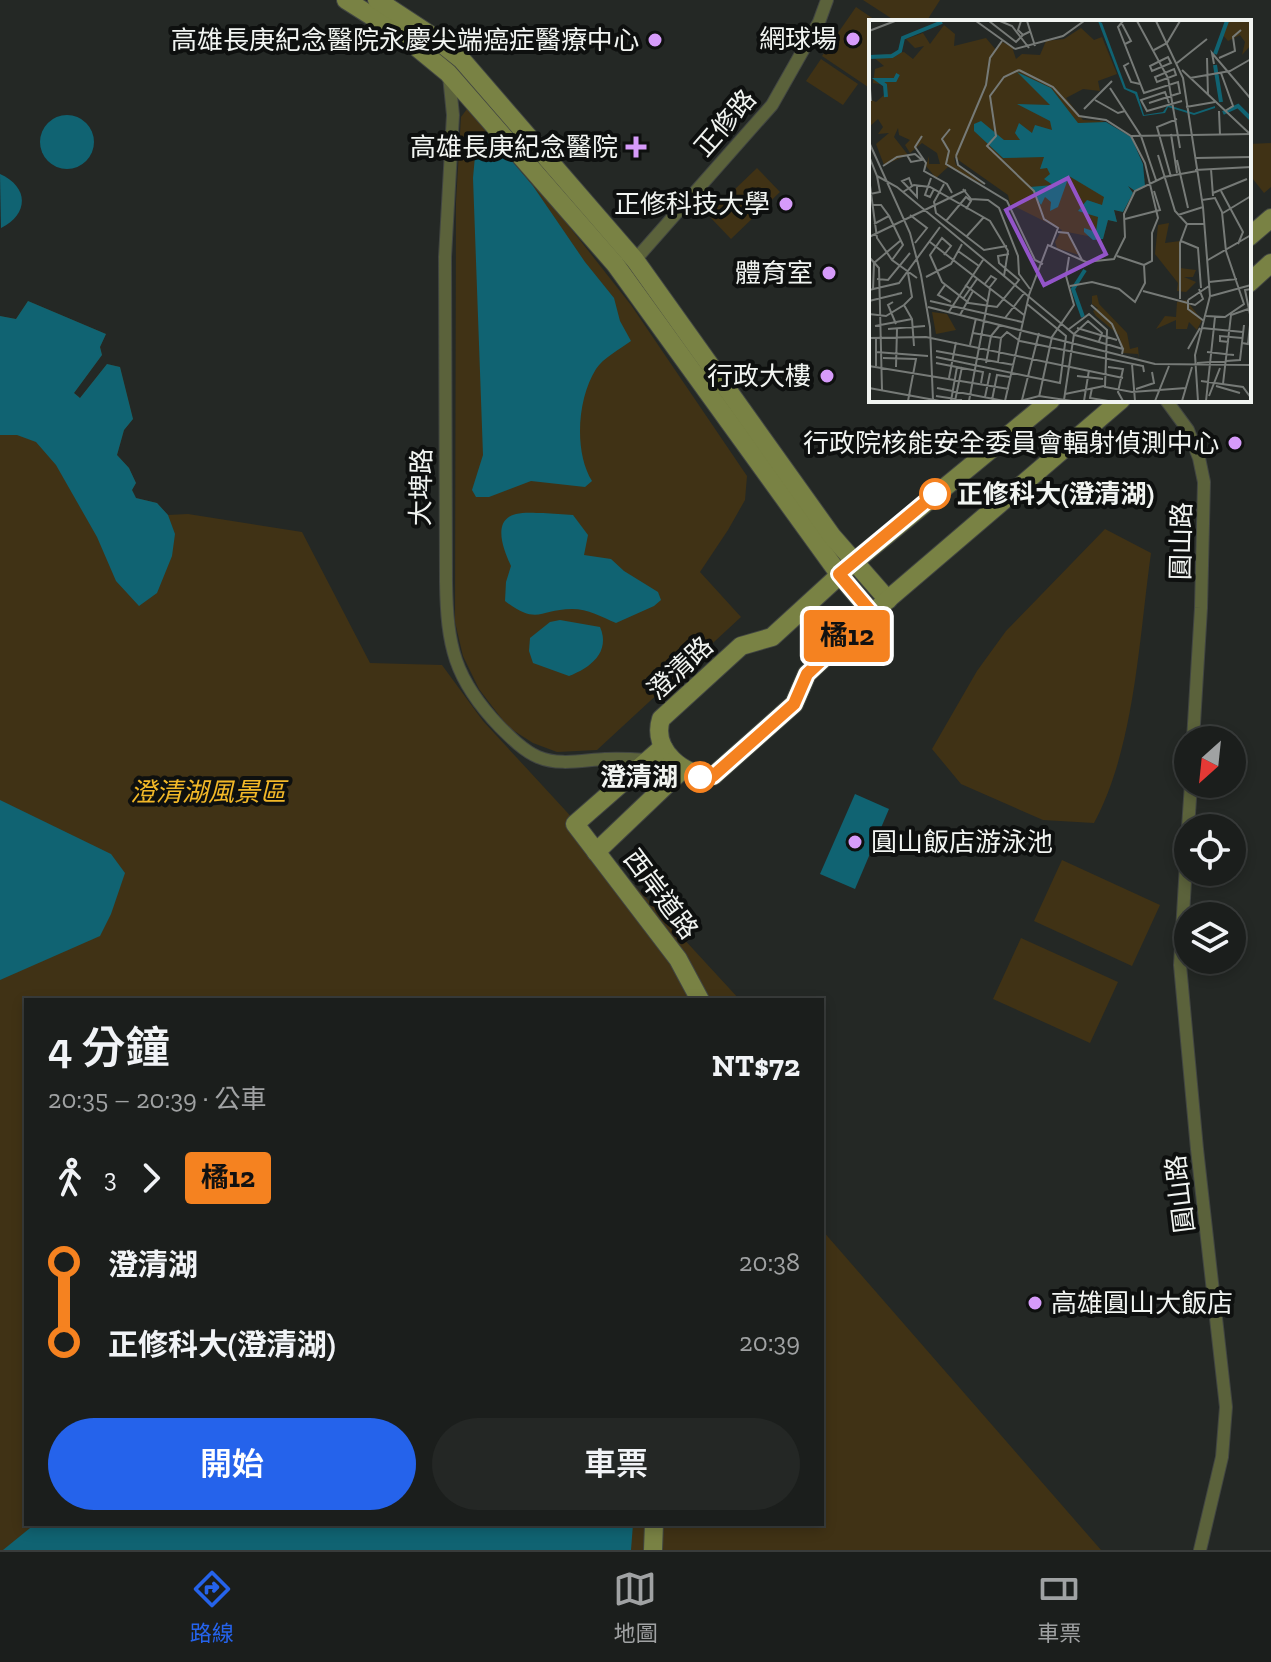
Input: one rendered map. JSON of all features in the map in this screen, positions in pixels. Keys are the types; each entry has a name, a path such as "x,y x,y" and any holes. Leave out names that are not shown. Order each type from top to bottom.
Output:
{"main road":[{"path":"346,0 403,36 448,73 615,264 846,568 888,600"},
{"path":"377,0 462,60 635,260 832,536 872,613"},
{"path":"1251,235 1271,218"},
{"path":"1251,281 1271,263"},
{"name":"澄清路","path":"656,753 661,719 741,646 772,637 846,568 1049,402"},
{"path":"656,753 682,770 700,777 713,776 794,704 807,674 872,613 1119,402"},
{"name":"西岸道路","path":"656,753 575,824 678,959 699,998"},
{"path":"596,852 682,770"},
{"path":"653,1550 654,1526"}],"street":[{"name":"正修路","path":"635,260 772,105 819,22 827,0"},
{"name":"大埤路","path":"448,73 453,115 445,257 446,582 447,624 453,655 465,683 488,714 515,741 540,758 571,762 656,753"},
{"name":"圓山路","path":"1167,402 1188,430 1204,482 1194,726"},
{"name":"圓山路","path":"1185,886 1180,965 1226,1407 1222,1457 1200,1550"}],"green space":[{"path":"863,0 940,0 927,20 894,20"},
{"name":"網球場","path":"856,7 875,20 869,20 869,88 822,56"},
{"name":"網球場","path":"821,59 858,84 843,105 806,81"},
{"path":"467,109 479,112 631,305 747,476 745,500 700,572 741,617 597,750 557,752 533,743 508,727 479,689 463,656 455,622 456,202 461,117"},
{"path":"1271,143 1271,187 1264,193 1251,177 1251,144"},
{"path":"757,168 780,192 731,239 708,215"},
{"name":"澄清湖風景區","path":"28,301 106,334 100,347 102,355 74,393 80,398 107,364 120,367 133,419 124,430 117,455 129,468 136,483 132,490 136,498 157,503 168,515 188,514 302,532 370,663 442,665 483,721 738,998 24,998 24,1526 824,1526 824,1232 1101,1550 0,1550 0,316 16,319"},
{"path":"1105,529 1151,553 1127,727 1108,793 1094,823 1043,820 961,784 932,749 977,671 1006,631"},
{"path":"1062,860 1160,905 1132,966 1034,921"},
{"path":"1021,938 1118,982 1090,1043 993,999"}],"water":[{"path":"67,115 86,123 94,142 86,161 67,169 48,161 40,142 48,123"},
{"path":"477,134 485,134 533,186 585,262 614,298 620,321 631,341 599,365 585,395 580,441 592,481 585,487 531,481 489,497 476,497 472,490 483,455 473,178"},
{"path":"0,174 16,186 22,201 17,215 1,228"},
{"path":"28,301 106,334 100,347 102,355 74,393 80,398 107,364 120,367 133,419 124,430 117,455 129,468 136,483 132,490 136,498 157,503 168,515 175,534 172,556 157,593 139,606 116,581 97,537 56,465 36,442 17,435 0,435 0,316 16,319"},
{"path":"526,513 573,515 588,535 584,555 611,559 658,592 661,600 616,623 578,609 532,615 505,601 511,566 505,552 502,529 508,517"},
{"path":"560,620 600,627 603,636 601,651 591,664 569,676 533,663 529,651 530,638 550,622"},
{"name":"圓山飯店游泳池","path":"855,794 889,809 855,889 820,874"},
{"path":"0,800 111,854 125,873 100,936 0,980"},
{"path":"33,1526 633,1526 631,1550 3,1550"}],"bus line":[{"name":"橘12","path":"700,777 713,776 794,704 807,674 872,613 839,574 935,494"}],"place":[{"name":"網球場","path":"853,39"},
{"name":"高雄長庚紀念醫院永慶尖端癌症醫療中心","path":"655,40"},
{"name":"高雄長庚紀念醫院","path":"636,147"},
{"name":"正修科技大學","path":"786,204"},
{"name":"體育室","path":"829,273"},
{"name":"行政大樓","path":"827,376"},
{"name":"行政院核能安全委員會輻射偵測中心","path":"1235,443"},
{"name":"正修科大(澄清湖)","path":"935,494"},
{"name":"澄清湖","path":"700,777"},
{"name":"圓山飯店游泳池","path":"855,842"},
{"name":"高雄圓山大飯店","path":"1035,1303"}]}
